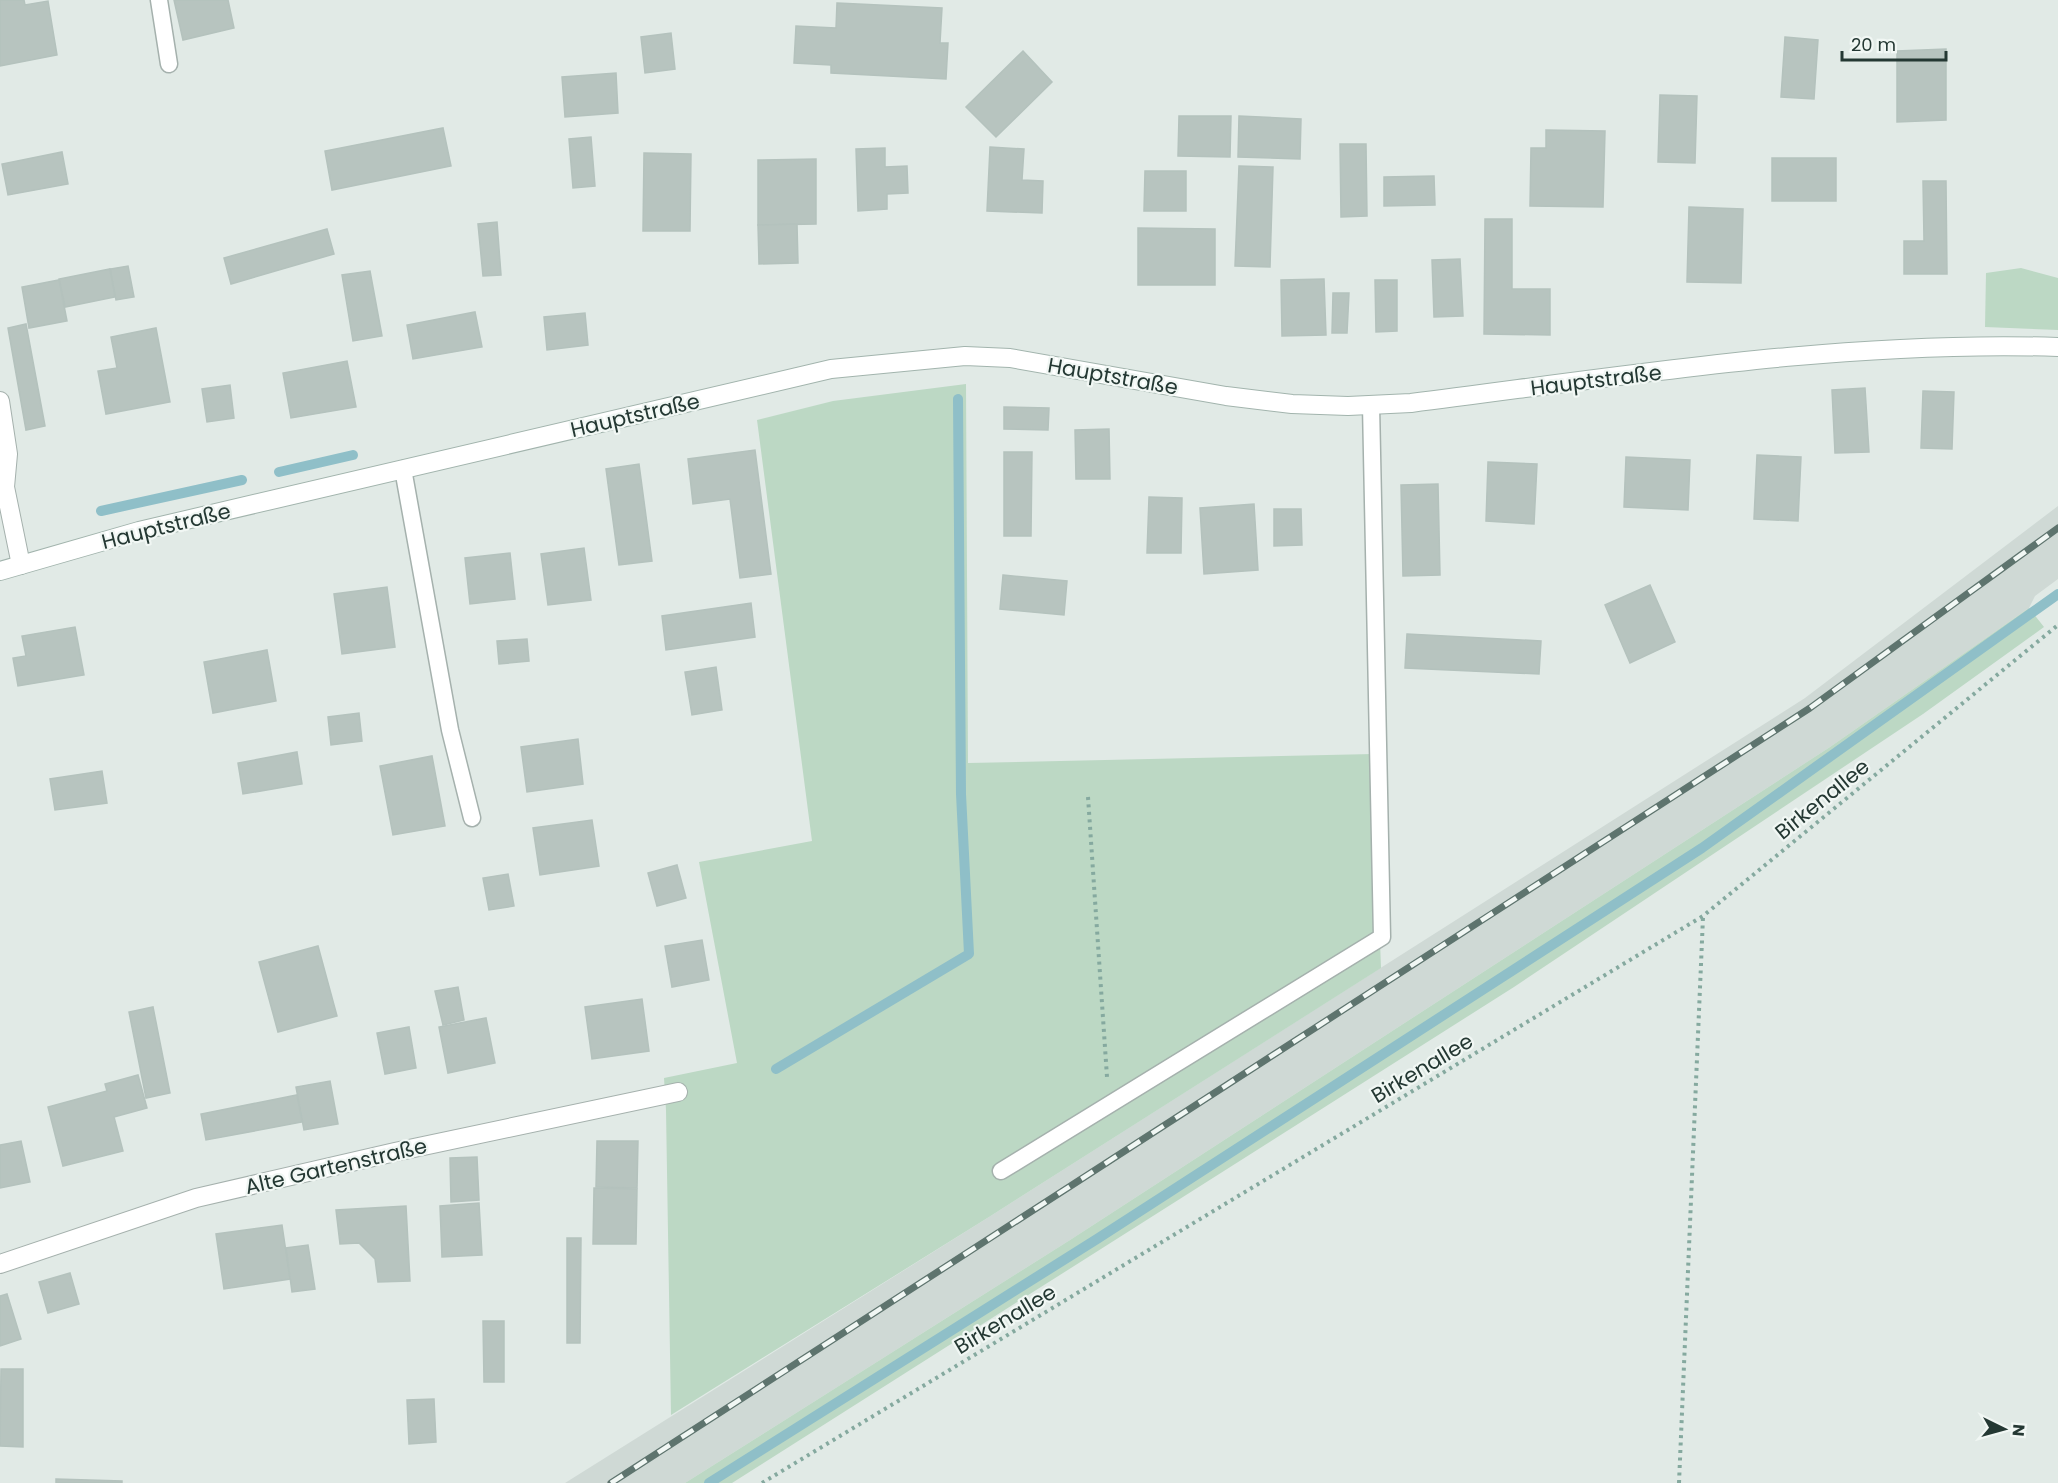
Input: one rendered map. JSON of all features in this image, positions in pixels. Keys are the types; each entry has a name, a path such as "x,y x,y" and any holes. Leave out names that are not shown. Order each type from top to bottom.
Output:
{"street":[{"name":"Hauptstraße","path":"0,572 139,531 831,369 965,356 1010,358 1270,402 1371,405 1832,353 1933,345 2058,347"},
{"path":"0,401 8,454 5,487 21,565"},
{"name":"Alte Gartenstraße","path":"0,1264 196,1198 394,1152 678,1092"}],"lane":[{"path":"159,0 169,64"},
{"path":"1001,1171 1382,937 1371,405"},
{"path":"403,469 450,730 472,818"}],"path":[{"name":"Birkenallee","path":"762,1483 1703,916 2058,625"},
{"path":"1088,796 1109,1105"},
{"path":"1679,1483 1703,916"}],"shaded area":[{"path":"2058,506 2058,579 2035,596 2029,608 1830,747 1070,1240 685,1483 565,1483 989,1217 1805,698"}],"green space":[{"path":"2021,268 2058,278 2058,330 1985,327 1986,273"},
{"path":"966,384 968,763 1373,754 1381,968 989,1217 671,1415 664,1078 737,1063 699,862 812,841 757,420 833,401"},
{"path":"2029,608 2044,627 1923,714 1514,987 732,1483 685,1483 1070,1240 1830,747"}],"building":[{"path":"0,0 24,0 25,5 48,1 57,55 0,66"},
{"path":"174,0 228,0 234,28 183,40"},
{"path":"837,3 942,8 940,43 948,43 946,79 831,73 831,65 794,63 796,26 836,28"},
{"path":"671,33 675,69 645,73 641,37"},
{"path":"1785,37 1818,40 1814,99 1781,97"},
{"path":"1946,49 1946,120 1897,122 1897,51"},
{"path":"1023,51 1052,82 996,137 966,107"},
{"path":"616,73 618,113 565,117 562,77"},
{"path":"1660,95 1697,96 1695,163 1658,162"},
{"path":"1179,116 1231,116 1230,157 1178,156"},
{"path":"1239,116 1301,119 1300,159 1238,157"},
{"path":"443,128 451,166 332,190 325,151"},
{"path":"1546,130 1605,131 1603,207 1530,206 1531,148 1546,148"},
{"path":"591,137 595,186 573,188 569,139"},
{"path":"1340,144 1366,144 1367,216 1341,217"},
{"path":"990,147 1024,149 1022,180 1043,181 1042,213 987,211"},
{"path":"885,148 885,167 907,166 908,193 887,194 887,209 858,211 856,149"},
{"path":"62,152 68,184 8,195 2,164"},
{"path":"644,153 691,154 690,231 643,231"},
{"path":"1772,158 1836,158 1836,201 1772,201"},
{"path":"816,159 816,224 758,225 758,160"},
{"path":"1239,166 1273,167 1270,267 1235,266"},
{"path":"1145,171 1186,171 1186,211 1144,211"},
{"path":"1434,176 1435,205 1384,206 1384,177"},
{"path":"1923,181 1946,181 1947,274 1904,274 1904,241 1924,241"},
{"path":"1689,207 1743,209 1741,283 1687,282"},
{"path":"1485,219 1512,219 1512,289 1550,289 1550,335 1484,334"},
{"path":"497,222 501,275 483,276 478,224"},
{"path":"797,224 798,263 759,264 758,225"},
{"path":"1138,228 1215,229 1215,285 1138,285"},
{"path":"327,229 334,254 231,284 224,258"},
{"path":"1460,259 1463,316 1434,317 1432,260"},
{"path":"128,266 134,297 116,300 110,269"},
{"path":"110,269 115,297 65,307 59,279"},
{"path":"370,271 382,336 353,341 342,275"},
{"path":"1324,279 1326,335 1282,336 1281,280"},
{"path":"59,280 67,321 29,328 22,287"},
{"path":"1375,280 1397,280 1397,331 1376,332"},
{"path":"1333,293 1349,293 1347,333 1332,333"},
{"path":"475,312 482,347 413,359 407,325"},
{"path":"585,313 588,345 547,350 544,317"},
{"path":"26,324 45,426 26,430 8,328"},
{"path":"156,328 170,402 106,414 98,371 117,368 111,337"},
{"path":"347,361 356,407 291,418 283,373"},
{"path":"230,385 234,418 207,422 202,389"},
{"path":"1865,388 1869,452 1835,453 1832,390"},
{"path":"1923,391 1954,392 1952,449 1921,448"},
{"path":"1004,407 1049,408 1048,430 1004,429"},
{"path":"1109,429 1110,479 1076,479 1075,430"},
{"path":"755,450 771,574 740,578 730,499 693,504 688,459"},
{"path":"1004,452 1032,452 1031,536 1004,536"},
{"path":"1757,455 1801,457 1798,521 1754,519"},
{"path":"1626,457 1690,460 1688,510 1624,507"},
{"path":"1488,462 1537,464 1534,524 1486,521"},
{"path":"639,464 652,561 619,565 606,469"},
{"path":"1438,484 1440,575 1403,576 1401,485"},
{"path":"1149,497 1182,498 1181,553 1147,553"},
{"path":"1254,504 1258,570 1204,574 1200,508"},
{"path":"1274,509 1301,509 1302,545 1274,546"},
{"path":"584,548 591,600 548,605 541,554"},
{"path":"510,553 515,599 470,604 465,558"},
{"path":"1003,575 1067,581 1064,615 1000,609"},
{"path":"1650,585 1675,642 1630,663 1605,605"},
{"path":"387,587 395,647 342,654 334,594"},
{"path":"751,603 755,637 666,650 662,616"},
{"path":"75,627 84,675 18,686 13,658 26,656 22,636"},
{"path":"1407,634 1541,641 1539,674 1405,668"},
{"path":"527,639 529,661 499,664 497,641"},
{"path":"267,650 276,701 213,713 204,662"},
{"path":"716,667 722,710 692,715 685,672"},
{"path":"359,713 362,741 331,745 328,717"},
{"path":"578,739 583,784 527,792 521,747"},
{"path":"297,752 302,784 243,794 238,763"},
{"path":"432,756 445,826 393,835 380,766"},
{"path":"102,771 107,803 55,810 50,779"},
{"path":"592,820 599,866 540,875 533,828"},
{"path":"677,865 686,898 657,906 648,873"},
{"path":"508,874 514,906 489,910 483,878"},
{"path":"702,940 709,980 672,987 665,946"},
{"path":"318,946 337,1016 278,1032 259,962"},
{"path":"458,987 464,1020 443,1025 435,991"},
{"path":"642,999 649,1051 592,1059 585,1007"},
{"path":"153,1007 170,1093 146,1098 129,1012"},
{"path":"486,1018 495,1063 448,1073 439,1027"},
{"path":"409,1027 416,1068 385,1074 377,1033"},
{"path":"138,1075 147,1108 114,1117 123,1151 63,1166 48,1107 107,1091 105,1084"},
{"path":"330,1081 338,1124 304,1130 296,1087"},
{"path":"297,1095 302,1122 206,1140 201,1114"},
{"path":"21,1141 30,1182 0,1188 0,1145"},
{"path":"597,1141 638,1141 637,1188 596,1187"},
{"path":"477,1157 479,1200 451,1202 450,1158"},
{"path":"594,1188 637,1189 636,1244 593,1244"},
{"path":"479,1203 482,1255 442,1257 440,1206"},
{"path":"406,1206 410,1281 378,1282 375,1259 359,1243 340,1244 336,1210"},
{"path":"282,1225 290,1279 224,1289 216,1234"},
{"path":"567,1238 581,1238 580,1343 567,1343"},
{"path":"308,1245 315,1289 292,1292 286,1248"},
{"path":"70,1273 79,1304 48,1313 39,1282"},
{"path":"7,1294 21,1339 0,1346 0,1296"},
{"path":"483,1321 504,1321 504,1382 484,1382"},
{"path":"1,1369 23,1369 23,1447 0,1446"},
{"path":"434,1399 436,1442 409,1444 407,1400"},
{"path":"56,1479 122,1481 122,1483 56,1483"}],"waterway":[{"path":"776,1069 969,954 961,794 958,399"},
{"path":"279,472 353,455"},
{"path":"101,511 242,480"},
{"path":"709,1483 1097,1239 1702,848 2058,594"}],"railway":[{"path":"611,1483 1810,708 2058,528"}]}
